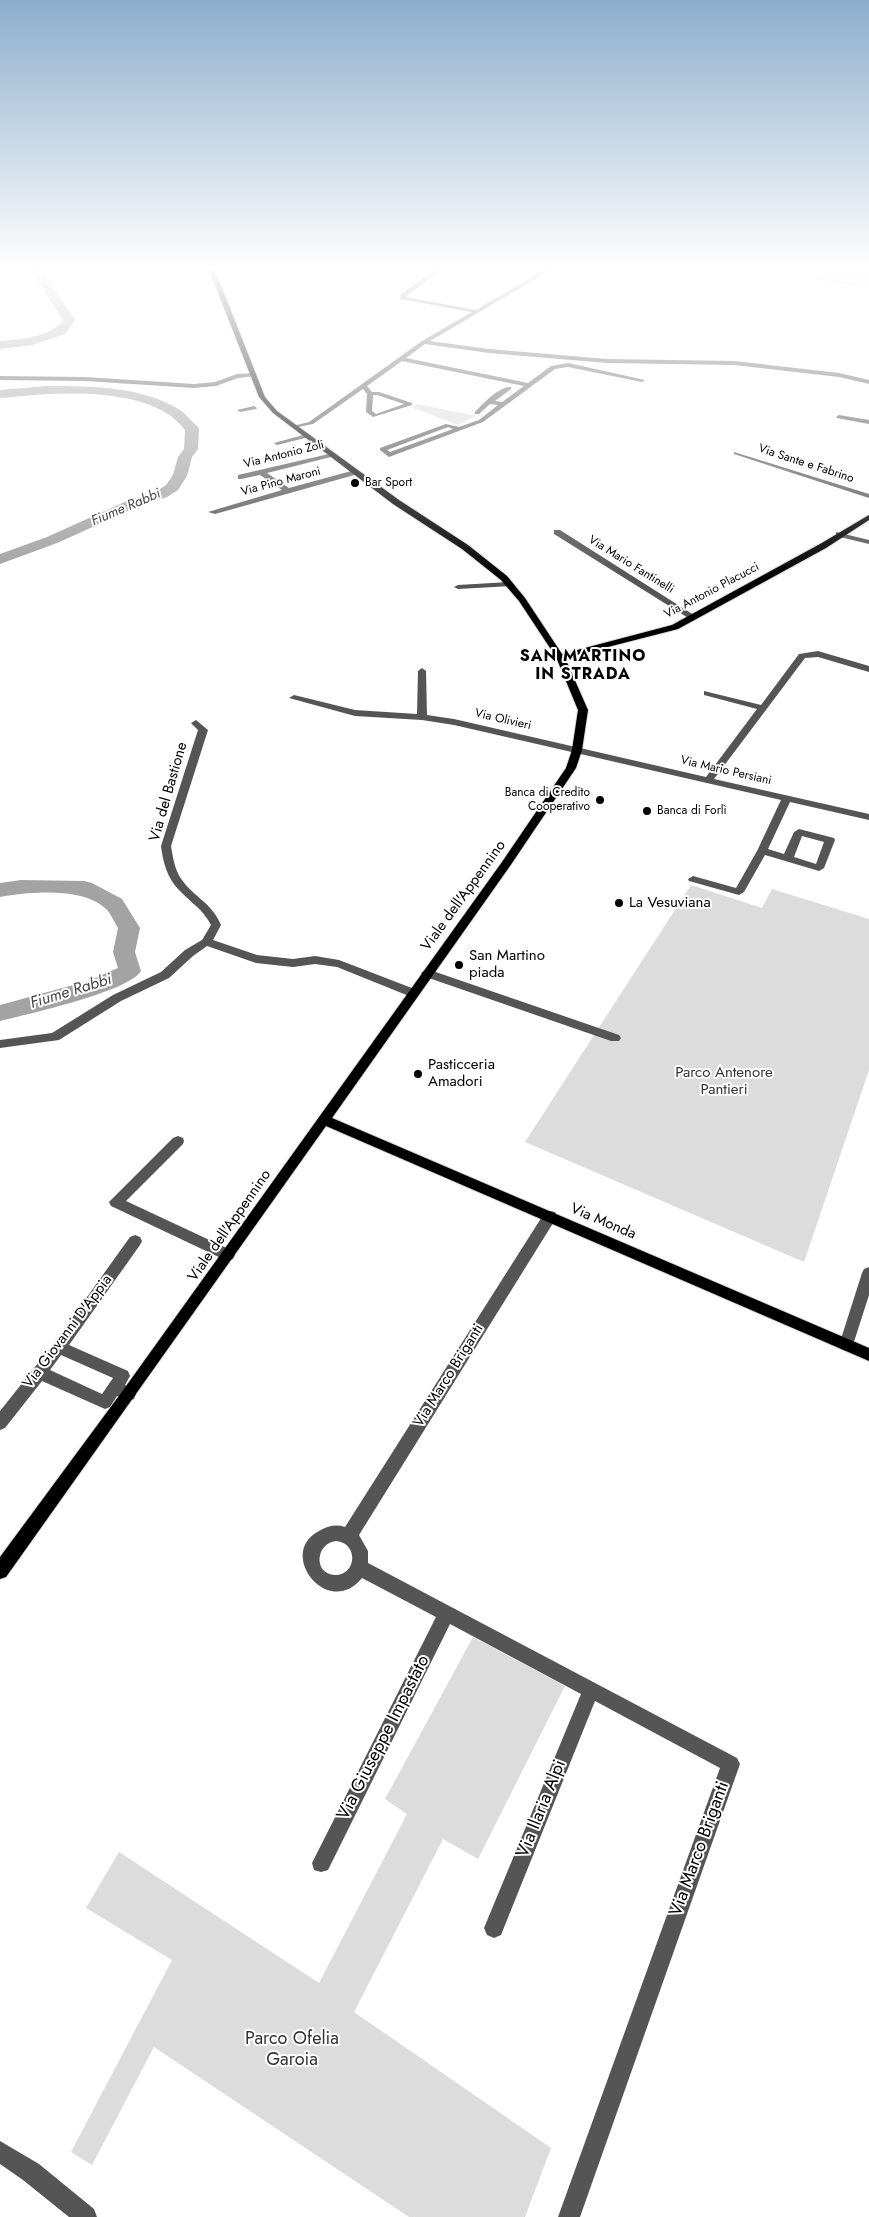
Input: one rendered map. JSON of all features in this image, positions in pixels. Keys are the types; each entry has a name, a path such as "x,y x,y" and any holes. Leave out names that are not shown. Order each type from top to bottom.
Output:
{"main road":[{"name":"Viale dell'Appennino","path":"0,1571 129,1394 506,864 572,768 577,750 583,710 560,657 509,584 465,547 355,472 295,427 261,407 262,397 255,375"},
{"name":"Via Antonio Placucci","path":"560,657 676,627 823,546 839,534 869,517"},
{"name":"Via Monda","path":"324,1120 869,1355"}],"street":[{"path":"295,427 311,423 381,373"},
{"path":"474,373 528,385"},
{"path":"389,455 382,449 448,426 458,429 481,421 544,373"},
{"path":"610,373 642,380"},
{"path":"826,373 869,382"},
{"path":"0,378 85,379 194,386 210,385 237,376 255,375"},
{"path":"364,386 370,394 368,412 375,416 410,404 377,394 370,394"},
{"path":"477,413 509,388"},
{"path":"489,402 502,404"},
{"path":"240,410 261,407"},
{"path":"839,417 869,422"},
{"path":"277,443 307,436"},
{"path":"296,453 305,460"},
{"name":"Via Sante e Fabrino","path":"736,453 869,496"},
{"name":"Via Antonio Zoli","path":"241,477 332,455"},
{"path":"261,472 289,492"},
{"name":"Via Pino Maroni","path":"212,512 355,472"},
{"name":"Via Mario Fantinelli","path":"557,532 692,617"},
{"path":"839,534 869,542"},
{"path":"458,587 509,584"},
{"path":"709,779 802,656 818,654 869,669"},
{"path":"422,671 422,717"},
{"path":"707,693 763,708"},
{"name":"Via Olivieri","path":"294,698 355,713 422,717 454,722 577,750"},
{"name":"Via del Bastione","path":"196,723 203,730 166,846 169,865 181,886 211,911 216,925 206,942"},
{"name":"Via Mario Persiani","path":"577,750 869,817"},
{"path":"693,879 739,892 787,798"},
{"path":"762,850 819,868 830,840 799,832 788,858"},
{"path":"0,1044 55,1037 117,998 165,975 189,952 206,942 256,959 293,963 315,960 339,964 413,993"},
{"path":"427,973 615,1038"},
{"path":"178,1140 116,1202 228,1255"},
{"name":"Via Marco Briganti","path":"348,1536 550,1216"},
{"name":"Via Giovanni D'Appia","path":"0,1423 59,1347 135,1241"},
{"path":"846,1345 869,1273"},
{"path":"38,1372 104,1402 123,1376 59,1347"},
{"path":"114,1388 129,1394"},
{"path":"340,1533 348,1536 359,1546 361,1553 359,1567 347,1579 330,1582 323,1580 312,1567 310,1558 312,1550 323,1537 340,1533"},
{"name":"Via Marco Briganti","path":"359,1567 731,1764 569,2217"},
{"name":"Via Giuseppe Impastato","path":"321,1863 447,1613"},
{"name":"Via Ilaria Alpi","path":"494,1928 591,1690"},
{"path":"0,2152 30,2172 86,2217"}],"green space":[{"path":"418,404 476,416 458,425 411,407"},
{"name":"Parco Antenore Pantieri","path":"691,885 762,908 772,889 869,919 869,1070 804,1262 525,1142"},
{"name":"Parco Ofelia Garoia","path":"473,1637 565,1686 478,1859 443,1839 354,2012 551,2148 525,2217 409,2217 154,2047 92,2165 71,2152 172,1960 86,1908 119,1852 319,1983 407,1814 385,1799"}],"waterway":[{"name":"Fiume Rabbi","path":"0,394 75,390 131,396 156,403 177,414 192,429 191,449 185,457 180,476 174,482 173,487 162,494 132,504 52,540 0,559"},
{"name":"Fiume Rabbi","path":"0,890 21,887 84,888 114,904 129,928 124,952 130,971 96,987 0,1013"}],"place":[{"name":"Bar Sport","path":"355,483"},
{"name":"Banca di Credito Cooperativo","path":"600,800"},
{"name":"Banca di Forlì","path":"647,811"},
{"name":"La Vesuviana","path":"619,903"},
{"name":"San Martino piada","path":"459,965"},
{"name":"Pasticceria Amadori","path":"418,1074"}],"district":[{"name":"SAN MARTINO IN STRADA","path":"583,666"}]}
